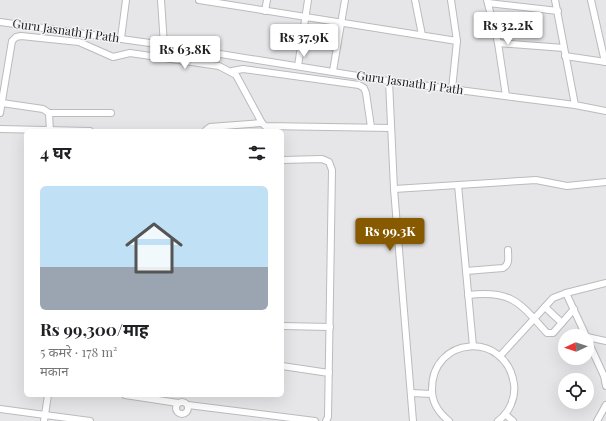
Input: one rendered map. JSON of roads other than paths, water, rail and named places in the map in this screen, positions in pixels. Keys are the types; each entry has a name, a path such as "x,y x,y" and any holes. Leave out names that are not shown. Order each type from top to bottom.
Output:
{"street":[{"path":"121,38 126,0"},
{"path":"160,0 164,45"},
{"path":"199,0 457,41"},
{"path":"265,10 267,0"},
{"path":"298,66 308,0"},
{"path":"333,71 345,0"},
{"path":"415,0 422,35"},
{"path":"451,0 457,41 452,89"},
{"path":"555,0 574,105"},
{"path":"566,56 606,62 591,0"},
{"path":"506,96 498,43 488,1 558,11"},
{"name":"Guru Jasnath Ji Path","path":"0,22 121,38 389,81 574,105 606,111"},
{"path":"0,113 12,42 16,37 22,36 79,42 113,57 125,54 137,54 212,64 232,71 240,80 262,123"},
{"path":"498,43 564,48"},
{"path":"232,71 243,69 359,85 364,88 366,93 371,127"},
{"path":"389,81 394,189 413,421"},
{"path":"2,103 43,109 49,112 111,113"},
{"path":"49,112 50,129"},
{"path":"208,129 210,127 262,123 270,126 391,128"},
{"path":"0,129 24,130"},
{"path":"284,160 322,160 329,162 332,170 328,417 326,421"},
{"path":"394,189 536,180 567,186 606,182"},
{"path":"458,185 473,346"},
{"path":"466,271 503,268 507,266 508,250"},
{"path":"500,356 553,298 566,293 606,283"},
{"path":"468,295 488,293 507,296 534,319 547,333 553,333 574,309"},
{"path":"566,293 583,329"},
{"path":"545,307 562,323"},
{"path":"284,326 330,326"},
{"path":"594,338 606,341"},
{"path":"449,421 440,412 432,394 432,383 439,365 453,351 473,346 482,347 500,356 508,365 513,375 515,387 513,398 505,414 498,421"},
{"path":"594,353 604,376 606,386"},
{"path":"284,366 329,373"},
{"path":"411,393 432,394"},
{"path":"45,418 48,397"},
{"path":"138,397 315,421"},
{"path":"184,404 176,410 182,418 188,411 184,404 185,397"},
{"path":"597,421 606,405"},
{"path":"0,409 45,418 90,421"},
{"path":"505,414 513,421"}]}
